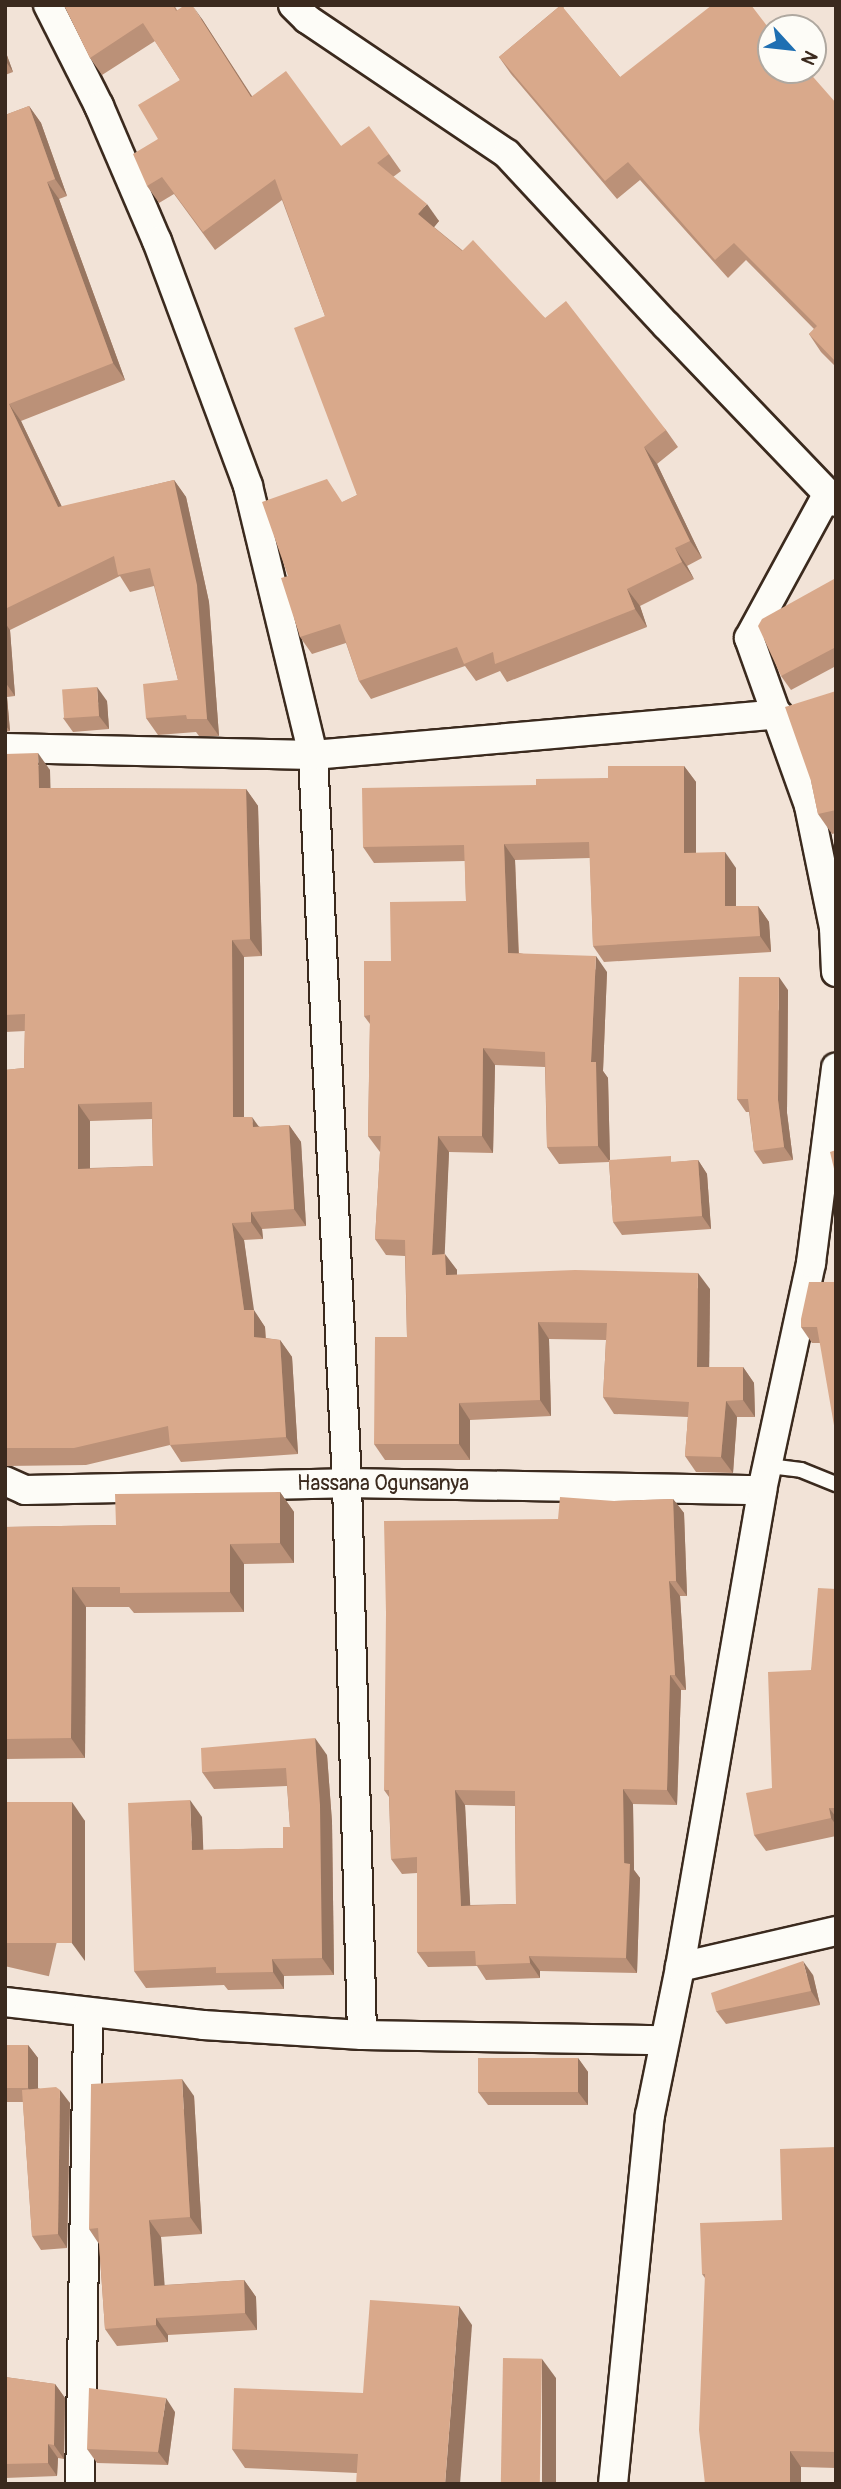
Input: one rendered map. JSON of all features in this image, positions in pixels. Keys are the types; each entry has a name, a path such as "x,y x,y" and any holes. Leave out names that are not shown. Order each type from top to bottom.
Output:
{"street":[{"path":"48,5 99,106 157,241 248,486 313,755 348,1483 362,2035"},
{"path":"293,5 307,19 507,154 832,499 749,638 809,806 835,928 836,972"},
{"path":"5,748 313,755 778,714"},
{"path":"613,2484 650,2115 663,2040 680,1967 766,1478 824,1261 836,1068"},
{"name":"Hassana Ogunsanya","path":"5,1481 25,1490 766,1478"},
{"path":"680,1967 836,1931"},
{"path":"5,2002 203,2025 362,2035 663,2040"},
{"path":"80,2484 88,2012"}],"lane":[{"path":"766,1478 802,1470 836,1484"}],"building":[{"path":"64,5 173,5 176,11 185,5 192,5 251,97 286,71 341,146 369,126 389,154 377,163 427,204 418,214 462,251 473,240 545,318 566,301 666,430 644,447 690,541 675,548 682,562 627,589 635,609 495,664 493,652 464,664 457,647 359,681 340,624 300,637 281,578 288,576 262,502 327,479 342,502 357,495 294,328 325,316 275,179 203,232 162,177 147,186 133,154 158,139 138,105 180,80 143,23 90,58"},
{"path":"561,5 620,77 712,5 751,5 758,14 757,84 819,84 836,103 836,362 809,334 817,326 734,243 715,260 628,162 605,181 499,57"},
{"path":"29,106 55,179 47,182 113,363 9,404 58,507 174,480 197,585 207,719 187,719 186,715 146,718 143,684 178,680 150,568 118,575 114,556 5,609 5,115"},
{"path":"834,579 836,647 781,676 758,626 762,619"},
{"path":"97,687 99,716 64,718 62,689"},
{"path":"836,691 836,810 818,814 811,781 785,707"},
{"path":"38,753 39,788 246,789 250,939 232,940 233,1117 252,1117 253,1127 289,1125 294,1209 251,1212 251,1222 232,1223 244,1310 254,1310 254,1337 280,1340 286,1437 170,1445 168,1426 74,1448 5,1448 5,1070 24,1068 25,1014 5,1015 5,754","holes":["152,1102 153,1166 78,1169 78,1104"]},
{"path":"608,766 684,766 684,853 725,852 725,906 758,906 760,936 593,946 589,842 504,844 508,953 596,956 591,1062 596,1062 598,1146 547,1147 545,1052 483,1048 482,1136 438,1136 432,1255 445,1254 446,1275 575,1270 698,1273 697,1367 743,1367 743,1400 726,1401 721,1457 685,1456 689,1402 603,1397 607,1323 538,1322 540,1400 459,1403 459,1444 374,1444 375,1337 407,1337 405,1240 375,1239 381,1136 368,1136 370,1015 364,1016 364,961 391,961 390,902 466,901 464,845 363,847 362,788 536,785 536,779 608,778"},
{"path":"739,977 779,977 778,1100 784,1147 754,1151 748,1099 737,1099"},
{"path":"836,1150 836,1177 830,1152"},
{"path":"671,1156 671,1162 698,1160 702,1216 613,1222 609,1160"},
{"path":"809,1282 836,1282 836,1437 817,1327 801,1327"},
{"path":"280,1492 280,1543 230,1544 230,1592 120,1593 120,1587 72,1587 71,1738 5,1739 5,1527 116,1525 115,1494"},
{"path":"560,1497 614,1501 673,1499 676,1581 669,1581 675,1675 670,1675 667,1790 623,1789 624,1863 630,1864 626,1958 529,1956 530,1963 476,1965 475,1951 417,1952 417,1857 391,1859 389,1790 384,1790 384,1521 558,1519","holes":["455,1790 515,1791 516,1904 461,1906"]},
{"path":"818,1588 836,1589 836,1808 829,1808 831,1818 754,1835 746,1793 772,1788 768,1672 811,1670"},
{"path":"315,1738 320,1805 322,1958 272,1959 273,1972 216,1973 216,1967 134,1971 128,1803 190,1800 192,1850 283,1848 283,1827 290,1827 286,1768 202,1772 201,1748"},
{"path":"5,1802 72,1802 72,1943 5,1943"},
{"path":"803,1961 811,1991 716,2011 711,1993"},
{"path":"5,2045 28,2045 28,2088 5,2088"},
{"path":"478,2058 578,2058 578,2092 478,2092"},
{"path":"182,2079 190,2217 149,2220 154,2286 244,2280 245,2313 156,2318 156,2325 105,2329 98,2228 89,2229 91,2084"},
{"path":"56,2087 60,2090 58,2234 32,2236 22,2090"},
{"path":"836,2147 836,2452 790,2451 790,2484 705,2484 699,2430 705,2274 702,2274 700,2223 782,2220 780,2149"},
{"path":"370,2300 459,2306 445,2484 356,2484 358,2454 232,2449 234,2388 363,2393"},
{"path":"503,2358 542,2359 540,2484 501,2484"},
{"path":"5,2377 55,2384 54,2445 48,2444 48,2463 5,2464"},
{"path":"89,2388 166,2398 158,2452 87,2449"}]}
